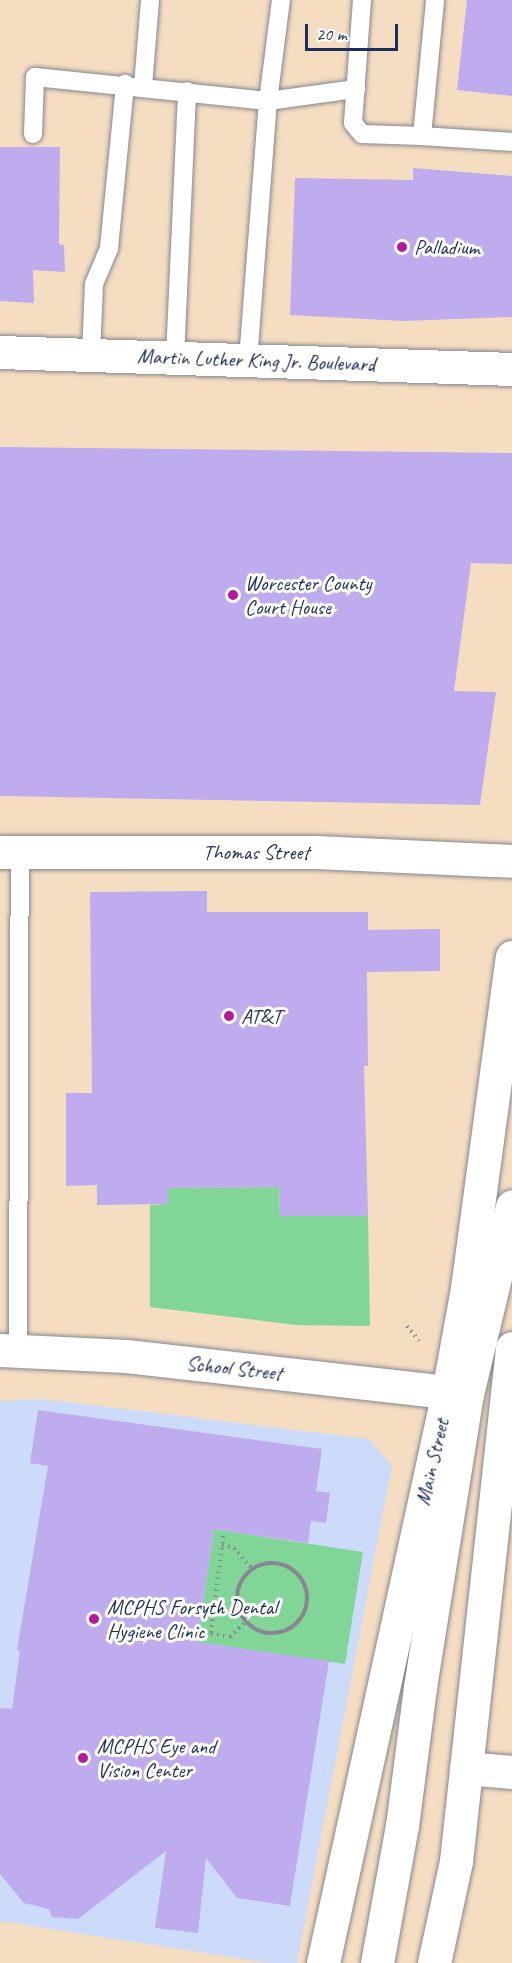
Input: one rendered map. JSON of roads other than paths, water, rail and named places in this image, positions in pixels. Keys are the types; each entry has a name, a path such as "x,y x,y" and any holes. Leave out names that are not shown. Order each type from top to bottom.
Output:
{"main road":[{"name":"Martin Luther King Jr. Boulevard","path":"0,352 512,369"},
{"name":"Thomas Street","path":"10,852 316,852 512,861"},
{"name":"Main Street","path":"322,1963 457,1393 467,1288 512,957"},
{"path":"377,1963 402,1826 457,1393 512,1206"},
{"path":"434,1963 456,1861 506,1463 512,1348"},
{"name":"School Street","path":"9,1350 126,1356 457,1393"},
{"path":"466,1768 512,1772"}],"lane":[{"path":"91,355 94,284 109,248 134,85 150,0"},
{"path":"248,360 268,100 281,0"},
{"path":"362,0 353,123 362,134 512,142"},
{"path":"422,136 435,0"},
{"path":"33,134 35,77 268,100 356,89"},
{"path":"175,358 187,91"},
{"path":"9,1350 10,852"}],"place":[{"name":"Palladium","path":"402,247"},
{"name":"Worcester County Court House","path":"233,595"},
{"name":"AT&T","path":"229,1016"},
{"name":"MCPHS Forsyth Dental Hygiene Clinic","path":"94,1619"},
{"name":"MCPHS Eye and Vision Center","path":"83,1758"}]}
